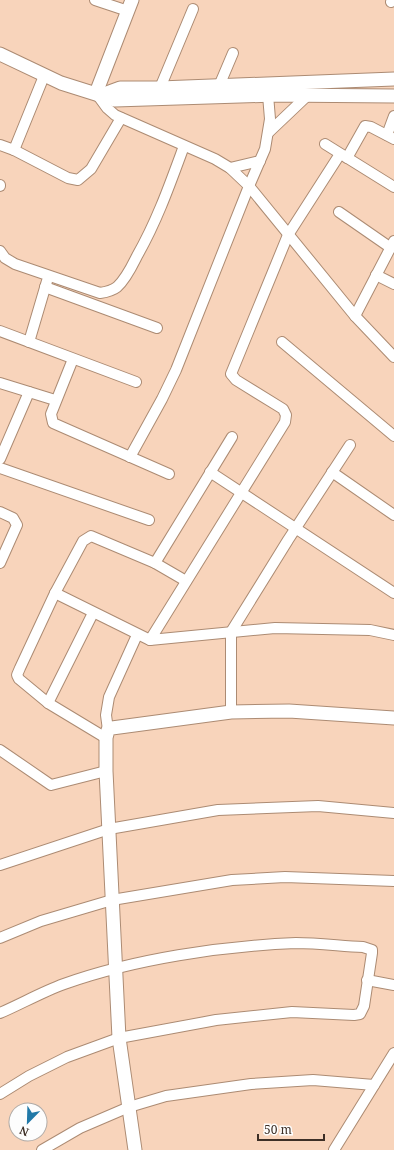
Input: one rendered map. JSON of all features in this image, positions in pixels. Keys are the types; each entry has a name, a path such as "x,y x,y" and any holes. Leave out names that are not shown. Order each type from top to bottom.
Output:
{"street":[{"path":"95,0 130,5 99,94 107,108 121,118 216,159 230,168 248,186 355,316 394,357"},
{"path":"160,88 193,9"},
{"path":"219,86 233,53"},
{"path":"0,54 44,76 121,100 268,95 394,96"},
{"path":"14,150 44,76"},
{"path":"99,94 120,88 394,80"},
{"path":"130,457 176,370 248,186 266,149 270,119 268,95"},
{"path":"269,132 308,95"},
{"path":"150,640 282,428 286,415 283,409 236,380 231,374 288,235 365,126 391,137 394,116"},
{"path":"0,145 14,150 68,178 78,180 91,169 121,118"},
{"path":"325,144 394,187"},
{"path":"0,251 5,258 15,264 100,293 110,291 118,286 128,273 158,216 184,146"},
{"path":"230,168 260,161"},
{"path":"339,212 392,245 355,316"},
{"path":"376,275 394,284"},
{"path":"29,342 49,276"},
{"path":"45,288 156,328"},
{"path":"0,331 136,382"},
{"path":"282,342 394,436"},
{"path":"73,359 55,400 51,414 53,424 169,474"},
{"path":"0,383 55,400"},
{"path":"0,459 29,392"},
{"path":"155,563 232,437"},
{"path":"231,712 231,632 296,527 350,445"},
{"path":"0,468 149,520"},
{"path":"210,472 296,527 394,593"},
{"path":"332,472 394,515"},
{"path":"0,512 13,518 17,525 0,563"},
{"path":"107,734 48,703 22,684 17,675 55,593 83,541 91,536 155,563 186,581"},
{"path":"55,593 137,635 150,640 275,628 370,630 394,635"},
{"path":"48,703 93,613"},
{"path":"135,1150 119,1038 106,771 106,715 108,702 137,635"},
{"path":"107,734 112,728 231,712 289,711 394,718"},
{"path":"0,750 51,785 106,771"},
{"path":"0,865 109,829 218,810 318,806 394,813"},
{"path":"0,938 41,921 112,900 232,880 285,876 394,881"},
{"path":"0,1013 63,985 115,969 180,956 245,946 298,943 368,948 372,953 364,1006 360,1014 292,1012 216,1020 119,1038 67,1057 29,1076 0,1094"},
{"path":"367,980 394,985"},
{"path":"334,1150 394,1053"},
{"path":"42,1150 80,1128 130,1107 166,1096 251,1084 313,1080 374,1085"}]}
